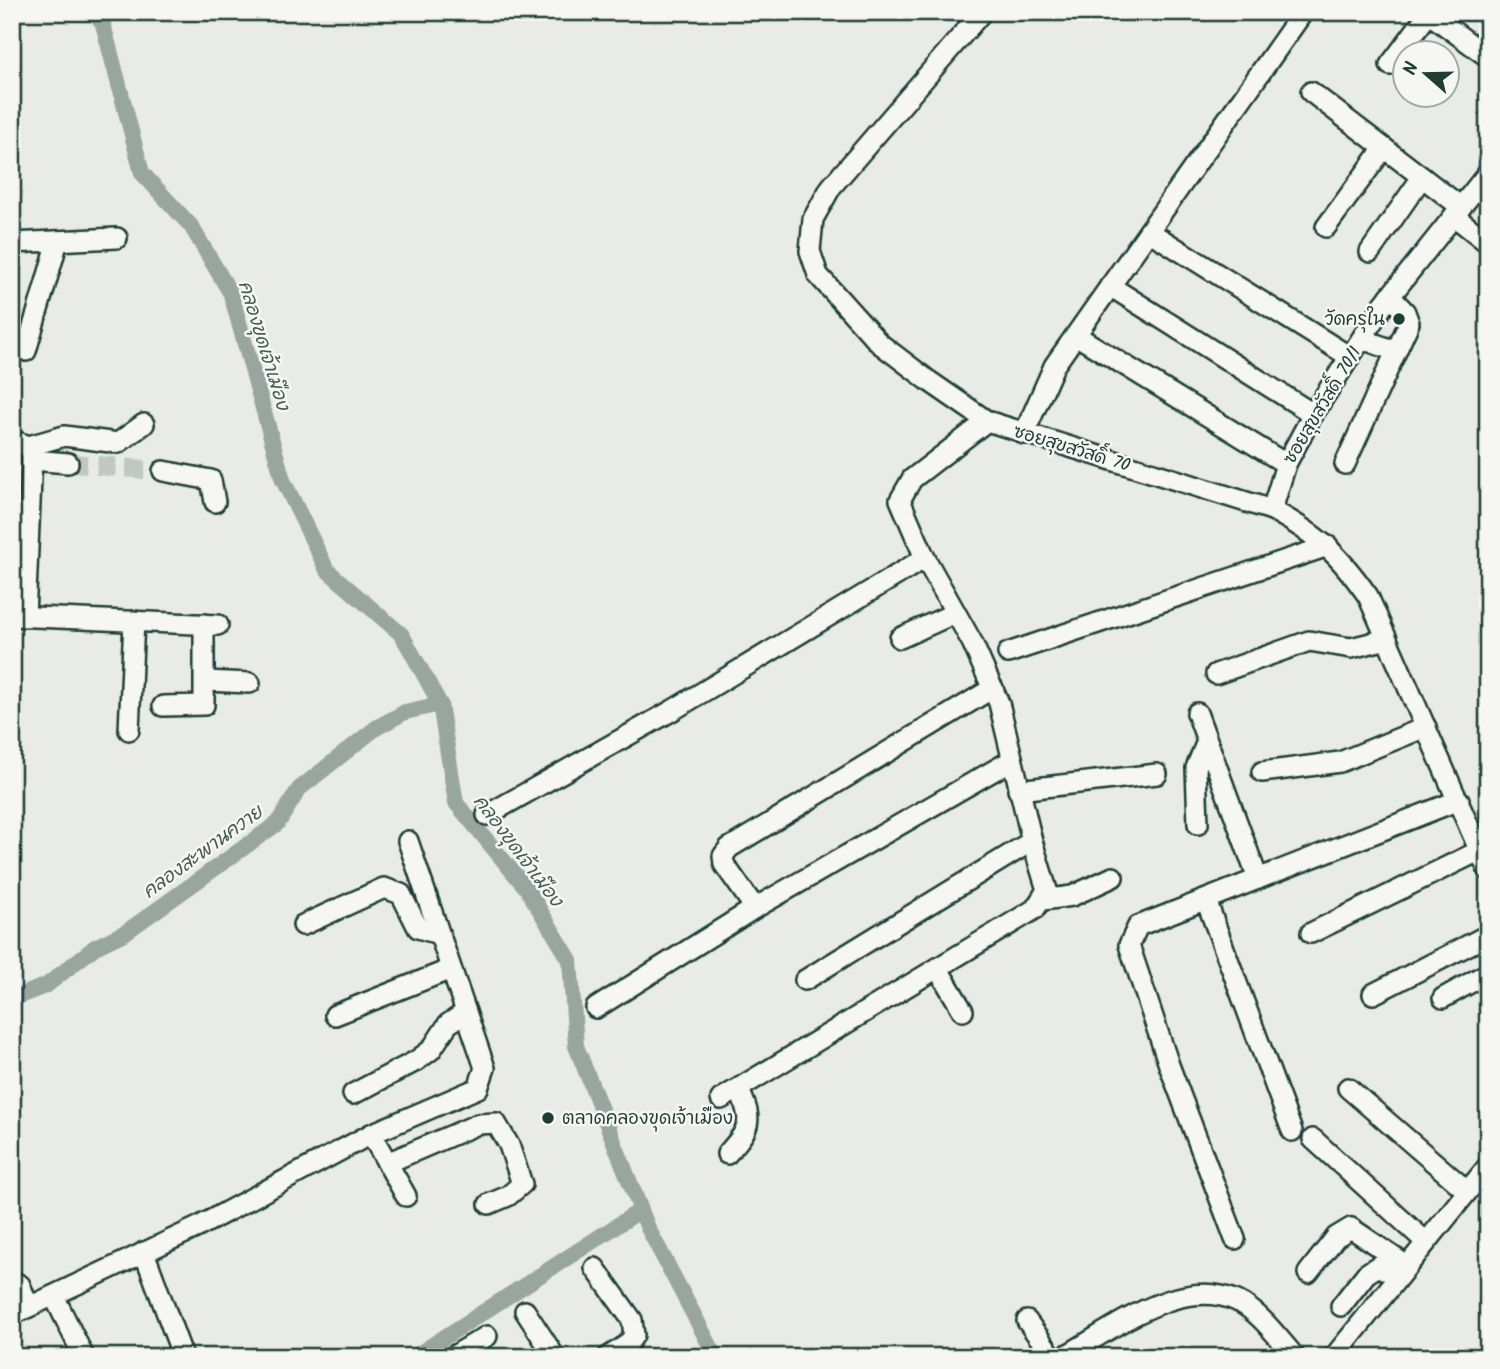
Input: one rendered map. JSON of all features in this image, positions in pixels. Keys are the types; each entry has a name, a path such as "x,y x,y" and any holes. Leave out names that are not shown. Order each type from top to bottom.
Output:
{"street":[{"name":"ซอยสุขสวัสดิ์ 70","path":"982,12 831,187 813,219 810,251 818,275 839,302 880,343 987,421 1272,510 1313,532 1342,558 1368,596 1459,800 1481,839 1488,870"},
{"path":"1024,434 1054,366 1303,12"},
{"path":"1390,65 1428,13 1488,57"},
{"path":"1311,92 1422,177 1488,243"},
{"path":"1326,227 1384,148"},
{"name":"ซอยสุขสวัสดิ์ 70/1","path":"1272,510 1286,464 1313,414 1390,296 1488,173"},
{"path":"1370,252 1422,177"},
{"path":"1150,232 1350,357"},
{"path":"12,243 117,238"},
{"path":"26,351 58,241"},
{"path":"1110,286 1313,414"},
{"path":"1345,464 1409,317 1390,296"},
{"path":"1364,335 1373,343 1396,351"},
{"path":"1077,336 1286,464"},
{"path":"721,1099 1035,909 1047,890 1018,790 993,688 925,558 900,500 905,488 987,421"},
{"path":"24,449 64,436 118,443 144,424"},
{"path":"24,449 68,463"},
{"path":"24,449 19,617 211,624 204,705 163,706"},
{"path":"163,471 211,480 215,502"},
{"path":"1008,653 1328,547"},
{"path":"487,815 673,710 925,558"},
{"path":"900,638 955,613"},
{"path":"129,730 134,621"},
{"path":"1216,674 1309,641 1340,648 1387,639"},
{"path":"205,681 250,683"},
{"path":"755,908 724,864 723,856 729,848 993,688"},
{"path":"1197,713 1258,879"},
{"path":"1262,772 1339,762 1426,727"},
{"path":"1198,824 1196,768 1207,741"},
{"path":"596,1008 755,908 1012,760"},
{"path":"1018,790 1157,774"},
{"path":"1235,1239 1169,1065 1129,945 1138,926 1459,800"},
{"path":"1311,933 1481,839"},
{"path":"12,1281 20,1285 21,1311 144,1252 371,1134 478,1088 485,1068 408,841"},
{"path":"806,980 1032,841"},
{"path":"1043,900 1072,896 1113,877"},
{"path":"303,925 384,888 401,894 418,929 439,934"},
{"path":"1206,900 1292,1131"},
{"path":"1373,994 1488,935"},
{"path":"335,1016 451,968"},
{"path":"938,969 963,1011"},
{"path":"1443,998 1488,973"},
{"path":"353,1094 416,1061 431,1050 448,1024 466,1012"},
{"path":"1348,1088 1467,1191"},
{"path":"727,1154 744,1135 749,1123 750,1114 739,1090"},
{"path":"387,1163 478,1124 496,1123 509,1145 522,1184 508,1196 489,1204"},
{"path":"371,1134 405,1196"},
{"path":"1312,1139 1426,1242"},
{"path":"1334,1357 1488,1166"},
{"path":"1308,1273 1336,1237 1351,1228 1402,1271"},
{"path":"144,1252 183,1357"},
{"path":"1341,1306 1366,1274 1378,1266 1402,1271"},
{"path":"595,1268 632,1320 634,1335 628,1344 608,1357"},
{"path":"1063,1357 1147,1311 1185,1295 1210,1293 1239,1302 1296,1357"},
{"path":"54,1296 84,1357"},
{"path":"525,1311 555,1357"},
{"path":"1027,1321 1053,1357"},
{"path":"453,1357 487,1336"}],"waterway":[{"name":"คลองขุดเจ้าเมือง","path":"94,12 103,24 142,173 191,226 231,294 283,480 327,570 402,635 440,704 456,803 527,889 570,960 576,1046 648,1228 716,1357"},
{"name":"คลองสะพานควาย","path":"12,999 47,985 95,947 126,932 278,823 299,789 376,728 405,712 440,704"},
{"path":"414,1357 641,1210"}],"tunnel":[{"path":"68,463 163,471"}],"place":[{"name":"วัดครุใน","path":"1399,319"},
{"name":"ตลาดคลองขุดเจ้าเมือง","path":"548,1118"}]}
